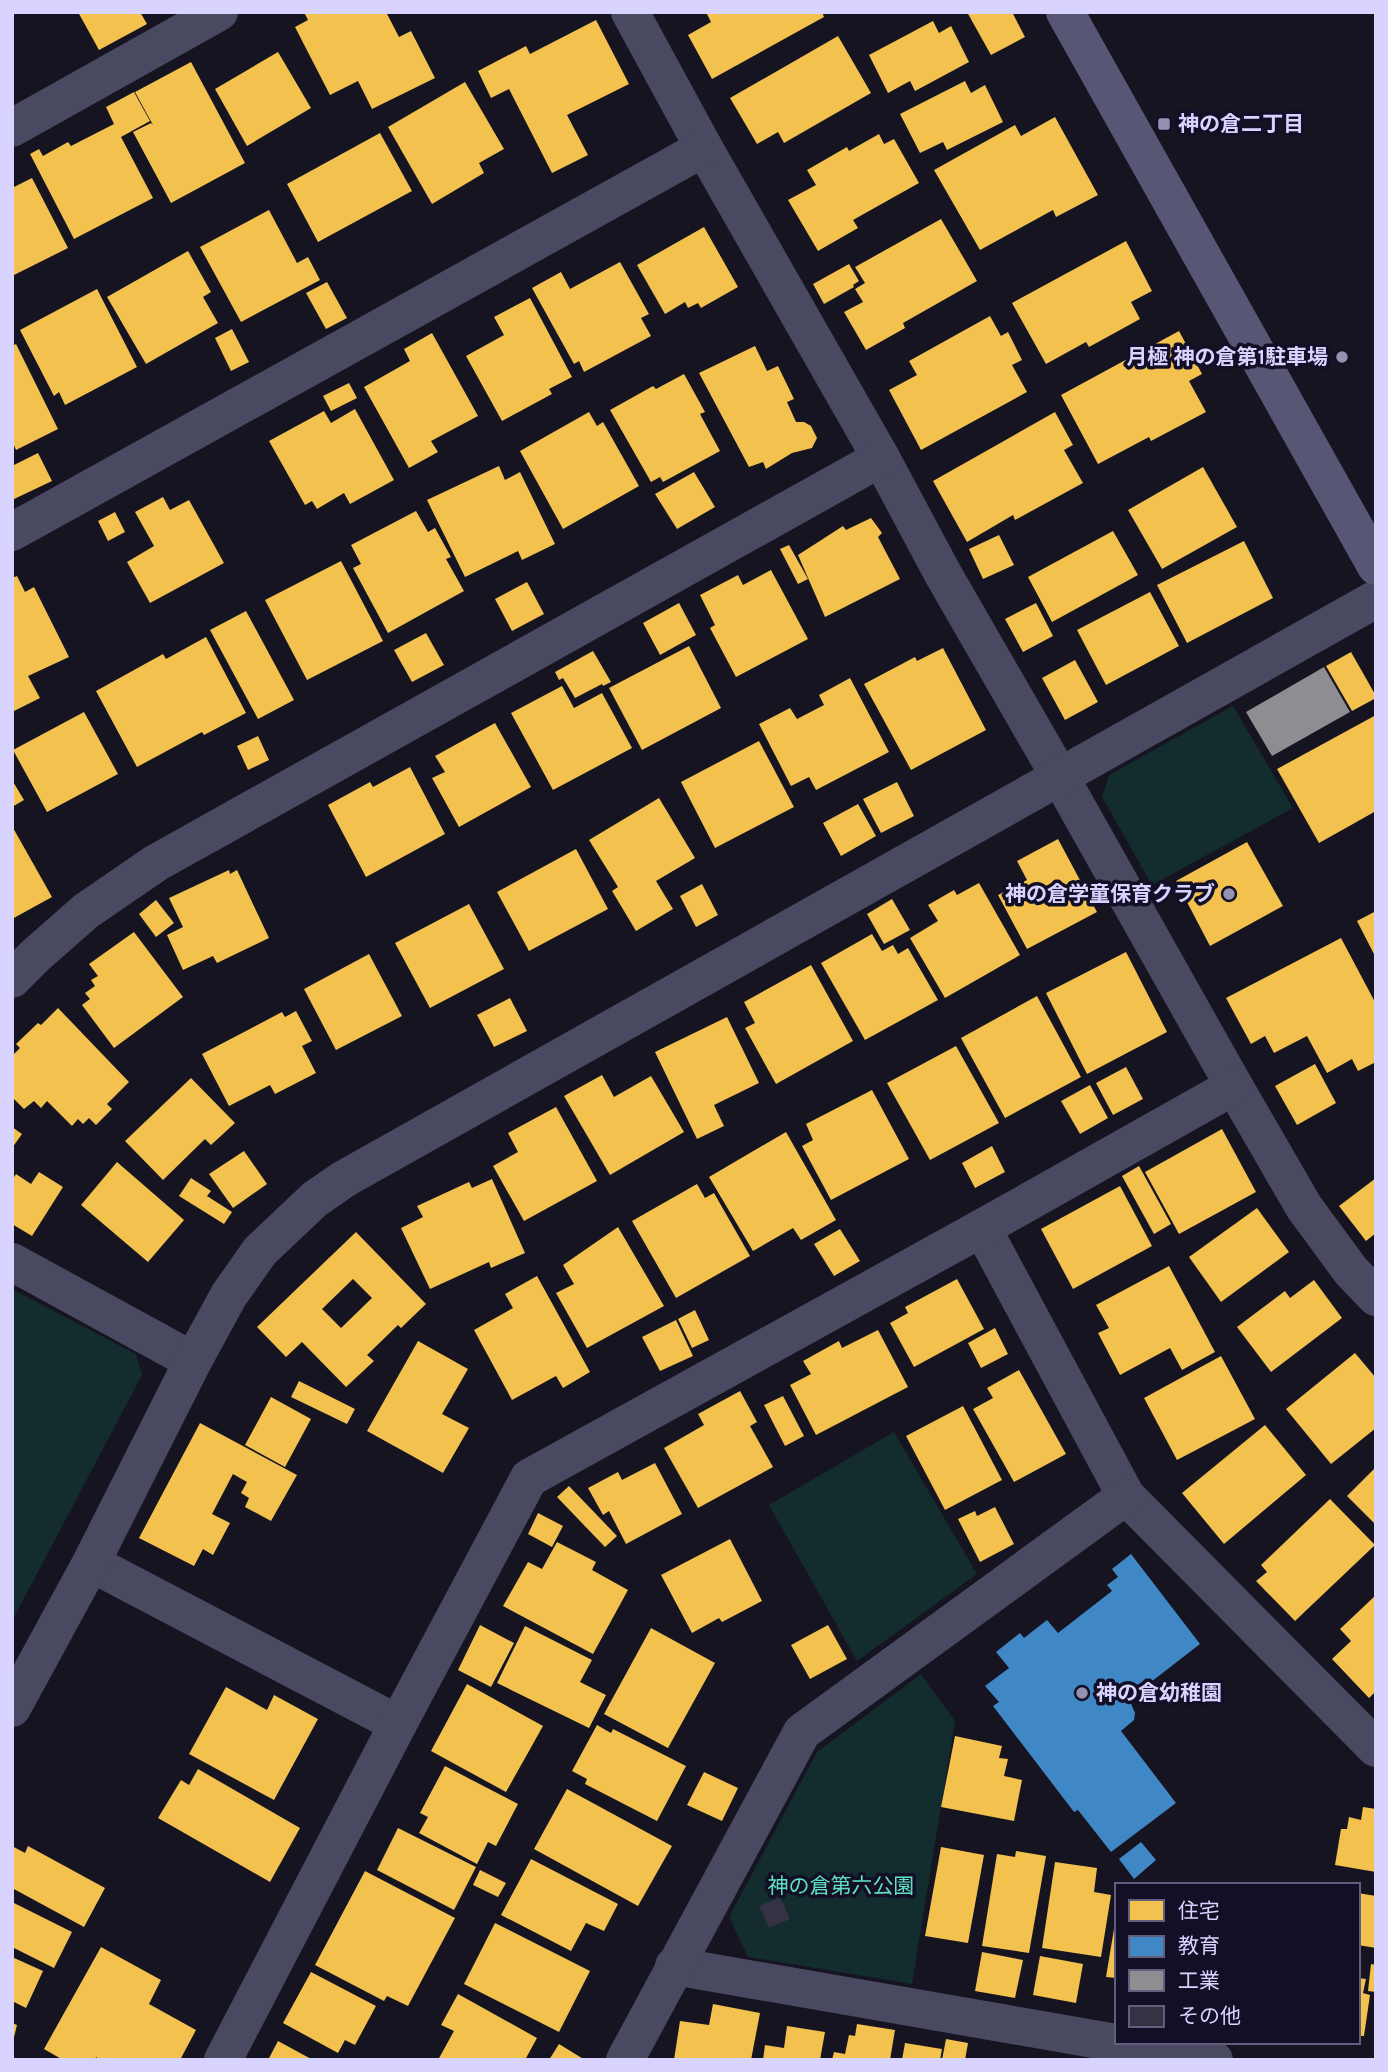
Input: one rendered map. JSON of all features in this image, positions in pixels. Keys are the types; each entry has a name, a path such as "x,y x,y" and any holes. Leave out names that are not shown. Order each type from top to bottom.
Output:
{"street":[{"path":"12,128 219,12"},
{"path":"630,12 704,148 881,458 943,574 1234,1086 1304,1206 1351,1271 1376,1297"},
{"path":"1065,12 1376,566"},
{"path":"12,532 704,148"},
{"path":"12,979 36,954 86,911 156,863 881,458"},
{"path":"12,1708 91,1563 229,1295 260,1251 315,1199 344,1179 1376,599"},
{"path":"223,2060 529,1478 1234,1086"},
{"path":"982,1228 1126,1496 1376,1748"},
{"path":"12,1262 193,1362"},
{"path":"625,2060 802,1732 1126,1496"},
{"path":"91,1563 398,1724"},
{"path":"674,1966 1115,2043"},
{"path":"1122,2044 1214,2060"}],"green space":[{"path":"1233,706 1293,808 1152,885 1102,797 1109,775"},
{"path":"12,1289 136,1354 142,1375 12,1621"},
{"path":"894,1432 977,1574 857,1661 769,1505"},
{"name":"神の倉第六公園","path":"921,1674 955,1721 912,1984 748,1957 729,1917 817,1752"}],"building: 住宅":[{"path":"78,12 140,12 147,24 99,50"},
{"path":"304,12 386,12 399,37 411,31 435,78 372,109 358,81 330,95 295,27 308,20"},
{"path":"706,12 822,12 824,17 712,79 688,35 711,22"},
{"path":"967,12 1012,12 1025,37 991,55"},
{"path":"596,20 629,84 567,115 588,155 552,173 509,89 491,98 478,71 526,46 530,54"},
{"path":"933,21 939,33 951,26 969,62 915,91 910,81 888,93 869,55"},
{"path":"838,36 871,93 784,143 778,132 757,144 730,98"},
{"path":"278,52 311,108 247,146 215,89"},
{"path":"191,62 245,163 171,203 133,132 151,123 153,125 135,92"},
{"path":"965,81 971,93 985,85 1003,122 947,150 943,142 920,153 900,114"},
{"path":"465,82 504,149 479,163 484,173 432,204 388,127"},
{"path":"134,92 150,121 121,137 153,198 74,239 30,154 39,149 43,156 68,142 71,146 114,124 106,107"},
{"path":"1055,117 1098,195 1056,217 1053,210 980,250 934,170 1015,125 1021,136"},
{"path":"380,133 412,191 318,242 287,184"},
{"path":"879,134 884,144 894,139 919,183 853,220 858,228 818,251 788,200 816,185 807,170 847,147 849,151"},
{"path":"32,178 68,248 12,276 12,188"},
{"path":"269,210 297,263 308,257 320,280 241,322 200,247"},
{"path":"941,219 977,281 903,323 905,328 866,350 844,312 863,302 855,289 865,283 855,267"},
{"path":"704,227 738,287 701,308 698,303 688,308 685,302 665,314 637,265"},
{"path":"1126,241 1152,291 1131,302 1140,319 1089,347 1086,342 1046,364 1012,303"},
{"path":"188,251 211,292 203,297 218,323 146,364 107,297"},
{"path":"620,262 649,314 641,318 651,336 584,372 579,361 574,364 532,288 561,272 570,289"},
{"path":"849,264 859,281 854,287 824,304 813,284"},
{"path":"327,282 347,318 326,329 306,293"},
{"path":"97,289 137,367 65,405 59,392 54,396 20,330"},
{"path":"530,298 572,377 549,389 552,394 502,421 466,356 504,335 494,317"},
{"path":"990,316 1001,336 1008,332 1022,360 1012,365 1027,392 921,450 889,390 917,375 909,361"},
{"path":"232,329 249,362 231,371 215,338"},
{"path":"1179,331 1202,374 1189,381 1206,412 1151,441 1149,437 1098,464 1061,395"},
{"path":"432,333 478,416 431,441 438,452 409,468 364,387 410,361 404,349"},
{"path":"16,344 58,429 16,450 12,441 12,346"},
{"path":"755,346 767,371 778,366 794,399 787,402 796,422 811,426 817,438 812,448 792,453 766,469 763,462 749,467 699,373"},
{"path":"684,374 705,412 700,414 720,451 663,482 660,477 651,482 610,410 653,386 656,389"},
{"path":"349,383 357,398 331,411 323,396"},
{"path":"355,409 394,480 350,504 344,493 317,509 312,501 305,505 269,441 324,411 331,423"},
{"path":"589,412 597,426 603,422 639,486 563,529 520,451"},
{"path":"1055,412 1073,445 1064,450 1083,483 1015,520 1013,515 967,542 933,481"},
{"path":"38,453 52,481 12,500 12,466"},
{"path":"499,466 505,480 520,472 555,544 522,560 518,551 465,577 427,500"},
{"path":"1203,467 1237,527 1162,569 1128,510"},
{"path":"694,472 715,507 677,529 655,494"},
{"path":"163,497 170,510 189,500 224,563 150,603 127,562 154,546 135,512"},
{"path":"416,511 428,532 435,528 451,557 446,559 464,591 388,633 353,568 361,564 351,545"},
{"path":"115,512 125,532 108,541 98,521"},
{"path":"871,518 882,533 878,537 900,579 825,617 798,555 843,526 846,530"},
{"path":"1113,531 1138,575 1052,622 1028,577"},
{"path":"999,535 1014,565 983,579 969,549"},
{"path":"1244,541 1273,598 1187,643 1157,585"},
{"path":"789,545 808,579 798,584 780,549"},
{"path":"341,561 383,641 307,680 265,600"},
{"path":"771,570 808,639 736,677 710,628 715,625 700,595 738,575 743,585"},
{"path":"17,576 25,592 34,587 69,657 28,676 40,698 12,712 12,578"},
{"path":"527,582 544,614 512,631 495,599"},
{"path":"1150,592 1179,646 1106,685 1077,630"},
{"path":"679,603 696,635 660,655 643,623"},
{"path":"1036,603 1053,636 1023,652 1005,619"},
{"path":"246,611 294,700 258,719 210,630"},
{"path":"426,633 444,665 412,682 394,650"},
{"path":"206,637 246,713 204,735 202,732 137,767 96,691 163,654 166,659"},
{"path":"689,646 721,708 642,750 609,688"},
{"path":"943,648 986,730 911,770 864,684 915,657 917,661"},
{"path":"593,651 611,682 575,698 563,678 559,680 555,672"},
{"path":"1351,652 1376,696 1352,711 1326,666"},
{"path":"1075,660 1098,702 1065,720 1042,678"},
{"path":"850,678 889,752 816,790 809,777 791,786 759,724 790,708 797,719 824,705 819,695"},
{"path":"562,686 574,708 602,693 632,748 553,790 511,713"},
{"path":"84,712 118,774 47,812 13,750"},
{"path":"1376,715 1376,811 1319,843 1277,769"},
{"path":"495,723 531,787 459,827 432,778 445,772 435,756"},
{"path":"258,736 269,760 248,770 237,746"},
{"path":"759,741 794,807 715,848 681,782"},
{"path":"410,767 445,834 366,877 328,805 370,782 373,787"},
{"path":"12,780 24,800 12,807"},
{"path":"897,782 914,816 881,833 863,799"},
{"path":"659,798 695,858 656,881 673,909 636,931 612,891 618,887 589,840"},
{"path":"858,804 876,836 841,856 823,823"},
{"path":"12,826 52,897 12,919"},
{"path":"1058,839 1097,912 1027,949 998,895 1027,880 1017,861"},
{"name":"神の倉学童保育クラブ","path":"1247,842 1283,906 1210,946 1176,881"},
{"path":"576,849 608,909 529,951 497,892"},
{"path":"229,870 230,874 237,870 269,938 217,963 213,956 183,970 167,935 183,927 169,898"},
{"path":"979,883 1020,955 945,998 910,938 938,921 928,905 954,890 957,895"},
{"path":"702,884 718,915 696,927 680,896"},
{"path":"892,899 910,930 884,944 867,914"},
{"path":"156,900 174,923 156,937 139,914"},
{"path":"469,904 504,969 430,1008 395,943"},
{"path":"1376,911 1376,958 1357,921"},
{"path":"134,932 183,997 114,1048 82,1005 90,999 85,993 95,986 91,980 98,976 89,964"},
{"path":"872,934 882,951 893,945 898,954 908,948 938,1000 865,1040 821,963"},
{"path":"1341,938 1376,1004 1376,1062 1358,1071 1352,1059 1327,1073 1307,1036 1274,1053 1265,1036 1251,1044 1226,998"},
{"path":"1126,952 1167,1032 1087,1074 1046,993"},
{"path":"369,954 402,1016 336,1050 304,989"},
{"path":"811,965 853,1041 776,1084 745,1028 755,1023 744,1002"},
{"path":"1037,996 1081,1077 1005,1118 961,1038"},
{"path":"510,998 527,1031 494,1047 477,1015"},
{"path":"58,1008 129,1082 107,1104 112,1109 96,1125 89,1118 83,1124 78,1119 72,1126 47,1101 41,1108 34,1101 24,1109 12,1097 12,1056 20,1048 16,1044"},
{"path":"296,1011 312,1041 302,1046 316,1073 275,1094 270,1085 229,1106 202,1054 282,1012 285,1017"},
{"path":"727,1017 759,1083 714,1105 724,1126 697,1139 655,1052"},
{"path":"956,1046 999,1123 930,1160 887,1083"},
{"path":"1315,1064 1336,1103 1297,1125 1275,1086"},
{"path":"1126,1067 1143,1099 1113,1115 1096,1083"},
{"path":"602,1075 614,1097 651,1076 684,1132 610,1175 564,1096"},
{"path":"191,1078 235,1123 211,1145 205,1139 163,1180 125,1141"},
{"path":"1090,1085 1108,1118 1080,1134 1061,1101"},
{"path":"872,1090 909,1159 831,1200 802,1146 813,1140 806,1124"},
{"path":"556,1107 597,1181 524,1221 493,1166 518,1152 508,1133"},
{"path":"12,1127 22,1134 12,1148"},
{"path":"1222,1129 1256,1192 1179,1234 1145,1172"},
{"path":"786,1132 836,1220 801,1240 793,1228 753,1251 709,1177"},
{"path":"992,1146 1005,1172 975,1188 962,1163"},
{"path":"244,1151 267,1184 233,1208 209,1174"},
{"path":"117,1162 184,1220 148,1262 81,1205"},
{"path":"1139,1166 1171,1224 1154,1234 1122,1176"},
{"path":"39,1172 63,1187 32,1236 12,1224 12,1180 16,1174 31,1184"},
{"path":"191,1178 211,1191 207,1196 232,1212 224,1224 179,1196"},
{"path":"1376,1178 1376,1233 1366,1241 1339,1206"},
{"path":"492,1179 525,1253 491,1268 489,1262 430,1289 401,1228 423,1217 417,1206 469,1182 472,1188"},
{"path":"697,1184 705,1198 714,1193 750,1256 676,1298 632,1221"},
{"path":"1120,1186 1152,1246 1073,1289 1041,1229"},
{"path":"1257,1208 1289,1252 1221,1302 1189,1257"},
{"path":"618,1227 664,1306 587,1348 556,1293 574,1284 563,1265"},
{"path":"840,1229 860,1261 834,1276 814,1244"},
{"path":"356,1232 426,1304 401,1328 398,1325 367,1355 374,1361 346,1387 302,1342 286,1357 257,1327","holes":["353,1279 372,1298 341,1328 322,1309"]},
{"path":"1169,1266 1215,1352 1182,1370 1170,1348 1120,1375 1098,1333 1109,1328 1096,1305"},
{"path":"537,1276 590,1372 563,1388 556,1376 512,1400 474,1330 513,1308 505,1294"},
{"path":"957,1279 984,1329 914,1367 890,1323 908,1313 905,1307"},
{"path":"1314,1280 1342,1318 1271,1372 1237,1327 1285,1291 1290,1298"},
{"path":"695,1310 709,1340 692,1348 678,1319"},
{"path":"676,1320 693,1356 660,1371 642,1337"},
{"path":"995,1328 1008,1354 981,1368 968,1343"},
{"path":"878,1330 908,1387 816,1435 790,1385 811,1374 803,1361 839,1341 842,1348"},
{"path":"418,1341 468,1369 442,1414 469,1428 443,1473 367,1431"},
{"path":"1355,1353 1376,1378 1376,1428 1331,1464 1286,1409"},
{"path":"1221,1356 1255,1419 1177,1460 1144,1398"},
{"path":"1019,1370 1066,1454 1014,1482 973,1409 993,1398 987,1388"},
{"path":"299,1381 355,1409 347,1424 291,1397"},
{"path":"740,1391 757,1422 750,1426 773,1467 698,1508 664,1448 704,1425 698,1414"},
{"path":"783,1396 804,1436 785,1446 764,1405"},
{"path":"271,1397 311,1419 285,1467 245,1445"},
{"path":"963,1406 1002,1480 945,1510 906,1436"},
{"path":"200,1423 297,1475 271,1521 245,1507 249,1498 241,1493 247,1482 233,1474 212,1514 230,1523 213,1555 203,1549 194,1566 139,1538"},
{"path":"1265,1425 1306,1475 1224,1544 1182,1493"},
{"path":"655,1463 682,1514 626,1544 609,1511 603,1515 588,1488 618,1472 622,1480"},
{"path":"1376,1467 1376,1525 1347,1496"},
{"path":"569,1486 617,1536 605,1547 557,1497"},
{"path":"1330,1499 1375,1545 1295,1621 1256,1581 1267,1572 1261,1565"},
{"path":"995,1507 1014,1544 980,1562 958,1519 975,1511 977,1516"},
{"path":"538,1513 563,1526 552,1547 528,1534"},
{"path":"730,1539 762,1601 722,1622 719,1618 692,1633 661,1575"},
{"path":"557,1542 596,1562 592,1570 628,1590 593,1654 503,1606 528,1562 542,1569"},
{"path":"1376,1595 1376,1691 1369,1698 1332,1659 1351,1641 1340,1629"},
{"path":"480,1625 514,1643 491,1687 458,1670"},
{"path":"828,1625 847,1659 810,1679 791,1645"},
{"path":"525,1626 592,1660 580,1682 606,1695 589,1728 497,1683"},
{"path":"651,1628 715,1663 668,1748 604,1714"},
{"path":"467,1684 543,1726 506,1792 431,1751"},
{"path":"226,1687 267,1710 274,1695 318,1719 274,1800 189,1754"},
{"path":"597,1725 611,1733 613,1729 686,1766 657,1821 585,1784 587,1779 572,1771"},
{"path":"955,1736 1002,1746 999,1758 1008,1759 1004,1776 1022,1780 1014,1821 941,1807"},
{"path":"445,1766 518,1804 496,1846 488,1842 477,1864 419,1833 428,1817 420,1813"},
{"path":"198,1769 300,1828 270,1882 158,1818 181,1780 189,1785"},
{"path":"704,1772 738,1788 722,1821 687,1805"},
{"path":"567,1789 672,1846 638,1906 534,1849"},
{"path":"1363,1807 1376,1809 1376,1872 1335,1865 1341,1829 1347,1829 1349,1817 1361,1820"},
{"path":"398,1828 476,1867 454,1910 377,1870"},
{"path":"12,1846 25,1853 28,1846 105,1888 84,1927 12,1888"},
{"path":"941,1847 984,1855 968,1943 925,1936"},
{"path":"1016,1851 1046,1856 1029,1953 982,1946 997,1854 1015,1857"},
{"path":"531,1859 618,1904 604,1931 586,1923 571,1951 501,1915"},
{"path":"1055,1862 1097,1868 1094,1892 1111,1895 1101,1957 1042,1948"},
{"path":"480,1870 506,1883 498,1897 473,1885"},
{"path":"365,1871 455,1918 408,2006 387,1996 384,2001 315,1965"},
{"path":"1360,1893 1376,1896 1376,1948 1360,1945"},
{"path":"12,1902 72,1932 54,1968 12,1947"},
{"path":"495,1923 590,1971 559,2032 464,1984"},
{"path":"1115,1923 1115,1978 1106,1977"},
{"path":"101,1947 161,1980 149,2004 196,2030 180,2060 100,2060 96,2057 95,2060 63,2060 44,2049"},
{"path":"982,1952 1023,1960 1015,1998 975,1991"},
{"path":"1040,1956 1083,1964 1076,2003 1033,1995"},
{"path":"12,1957 43,1971 26,2008 12,2001"},
{"path":"1371,1964 1376,1965 1376,1992 1368,1991"},
{"path":"311,1972 376,2006 355,2045 345,2040 338,2053 283,2023"},
{"path":"1360,1978 1366,1979 1363,1993 1370,1995 1364,2036 1360,2036"},
{"path":"458,1994 537,2038 525,2060 438,2060 454,2031 441,2025"},
{"path":"713,2004 760,2013 751,2060 674,2060 680,2021 709,2025"},
{"path":"12,2023 17,2025 13,2041 12,2041"},
{"path":"857,2024 895,2030 890,2060 832,2060 834,2052 845,2054 849,2035 855,2036"},
{"path":"787,2026 825,2032 820,2060 763,2060 765,2045 784,2048"},
{"path":"946,2039 968,2043 965,2060 942,2060"},
{"path":"278,2041 313,2060 268,2060"},
{"path":"905,2043 942,2049 940,2060 902,2060"},
{"path":"559,2044 585,2060 549,2060"}],"building: 教育":[{"path":"1131,1554 1200,1644 1129,1699 1135,1713 1134,1720 1121,1731 1176,1803 1111,1852 1078,1810 1074,1812 993,1706 999,1702 985,1686 1009,1668 996,1652 1020,1633 1024,1638 1047,1620 1058,1633 1112,1591 1107,1585 1118,1577 1112,1569"},
{"path":"1141,1842 1156,1860 1134,1879 1119,1859"}],"building: 工業":[{"path":"1324,667 1350,712 1272,756 1246,712"}],"building: その他":[{"path":"780,1897 790,1919 769,1928 759,1906"}],"place":[{"name":"神の倉二丁目","path":"1164,124"},
{"name":"月極 神の倉第1駐車場","path":"1342,357"},
{"name":"神の倉学童保育クラブ","path":"1229,894"},
{"name":"神の倉幼稚園","path":"1082,1693"}]}
